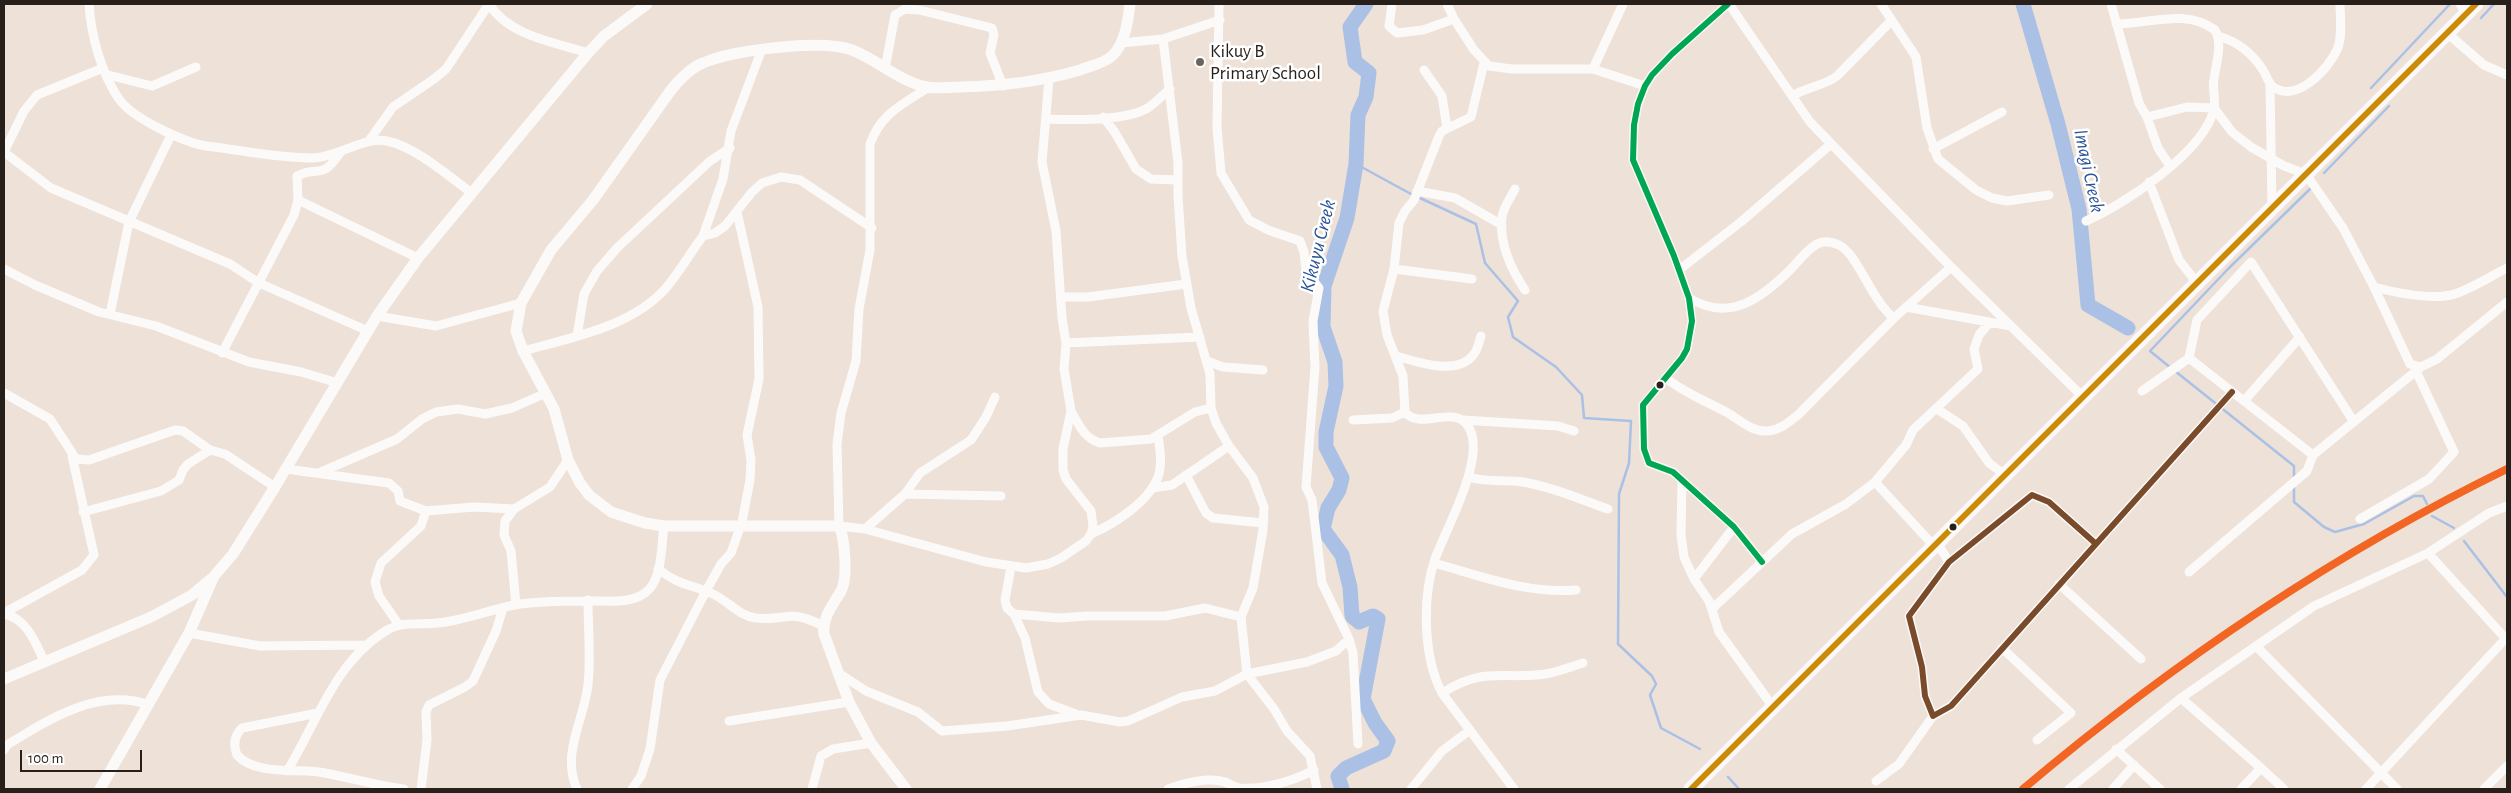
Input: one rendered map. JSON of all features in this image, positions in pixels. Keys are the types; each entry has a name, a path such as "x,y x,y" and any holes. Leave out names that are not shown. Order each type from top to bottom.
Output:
{"highway":[{"path":"1691,789 2447,32 2467,7"}],"street":[{"path":"89,4 105,71 119,100 130,110 172,135 189,143 272,155 314,158 340,153 368,142 389,141 420,156 472,193"},
{"path":"368,142 393,107 446,69 489,4 496,14 513,28 588,53"},
{"path":"4,679 151,617 192,595 214,576 233,554 276,487 377,316 418,258 588,53 604,36 647,4"},
{"path":"1130,4 1121,43 1111,57 1049,80 1003,86 929,87 899,77 864,56 842,47 801,46 762,50 717,58 700,64 681,79 593,200 550,250 521,303 516,331 523,351 554,409 568,460 580,482 601,506 611,512 645,523 664,526 839,526 865,529 986,562 1026,568 1048,564 1081,545 1091,534 1127,514 1152,488 1158,475 1161,464 1158,436"},
{"path":"1219,4 1217,127 1221,173 1249,220 1268,230 1300,241 1304,252 1306,271 1319,288 1313,321 1315,367 1306,487 1312,500 1322,584 1349,640 1355,676 1358,744"},
{"path":"1392,4 1389,26 1397,33 1423,30 1454,20"},
{"path":"1447,4 1454,20 1484,63 1507,69 1593,69 1645,86"},
{"path":"1593,69 1623,4"},
{"path":"1881,4 1891,21 1912,48 1916,57 1927,128 1938,160 1956,176 1976,190 1992,198 2007,201 2049,195"},
{"path":"2111,4 2139,103 2147,117 2158,148 2170,166"},
{"path":"2270,85 2286,91 2299,89 2309,85 2318,75 2337,50 2340,41 2340,4"},
{"path":"1762,562 1734,527 1673,472 1652,466 1646,458 1643,405 1677,367 1688,349 1692,321 1689,298 1679,270 1633,160 1634,125 1645,86 1672,54 1732,5 1810,122 1951,267 2083,397"},
{"path":"885,69 895,15 905,9 920,10 992,28 994,35 990,54 1003,86"},
{"path":"2086,221 2113,208 2170,166 2195,144 2206,129 2214,108 2213,95 2219,45 2215,30 2206,23 2171,17 2138,24 2116,24"},
{"path":"1121,43 1163,39 1220,20"},
{"path":"1792,96 1804,88 1828,83 1838,76 1891,21"},
{"path":"2447,32 2484,65 2507,75"},
{"path":"2218,36 2230,40 2254,58 2270,85 2272,208"},
{"path":"1163,39 1178,162 1179,224 1186,284 1207,361 1211,382 1211,408 1216,423 1229,446 1256,484 1264,507 1253,588 1240,617 1247,674 1274,709 1287,732 1306,751 1314,770 1317,789"},
{"path":"523,351 611,326 638,310 664,290 703,236 723,179 730,148 731,131 762,50"},
{"path":"1405,412 1403,376 1387,335 1383,317 1394,269 1399,223 1417,192 1434,143 1442,131 1471,117 1484,63"},
{"path":"196,67 152,86 105,71 37,95 24,111 4,152 50,188 230,264 259,282 368,331"},
{"path":"1424,70 1442,96 1447,128"},
{"path":"1049,80 1042,167 1056,230 1066,344 1064,369 1071,410 1085,434 1092,440 1100,443 1138,441 1158,436 1195,412 1211,408"},
{"path":"906,789 872,743 849,702 837,672 823,626 844,582 843,538 839,526 837,444 841,413 856,360 859,309 870,250 872,228 868,169 870,144 875,129 894,110 929,87"},
{"path":"1046,120 1074,120 1144,110 1170,89"},
{"path":"2147,117 2187,107 2214,108 2240,140 2284,166 2306,174 2343,228 2374,287 2410,364 2418,369 2454,452 2429,480 2360,519"},
{"path":"1933,149 2002,112"},
{"path":"1103,117 1114,131 1136,169 1151,179 1178,180"},
{"path":"110,314 129,222 172,135"},
{"path":"1679,270 1742,221 1831,144"},
{"path":"577,336 584,294 597,271 618,248 710,161 730,148"},
{"path":"222,353 294,215 298,200 297,176 331,167 340,153"},
{"path":"703,236 715,233 737,212 762,183 781,177 800,180 872,228"},
{"path":"2149,182 2178,260 2197,283"},
{"path":"1515,189 1502,215 1502,225 1509,264 1525,290"},
{"path":"1417,192 1455,198 1502,225"},
{"path":"298,200 418,258"},
{"path":"632,789 641,776 650,749 660,680 721,564 731,553 742,522 750,480 751,460 747,435 758,386 760,352 758,307 737,212"},
{"path":"1689,298 1711,309 1741,306 1778,282 1816,244 1832,242 1842,246 1850,255 1881,306 1894,318"},
{"path":"2142,391 2188,358 2197,320 2251,262 2354,422"},
{"path":"1666,378 1681,390 1726,412 1753,429 1774,430 1798,415 1894,318 1951,267"},
{"path":"2374,287 2400,294 2444,296 2455,294 2507,268"},
{"path":"4,269 35,285 99,312 156,326 249,362 301,372 338,383"},
{"path":"1394,269 1472,279"},
{"path":"1061,297 1088,297 1186,284"},
{"path":"2189,572 2307,472 2313,455 2418,369 2437,359 2507,302"},
{"path":"377,316 436,326 521,303"},
{"path":"1906,307 2011,326"},
{"path":"1712,609 1792,534 1846,504 1876,482 1906,445 1913,430 1978,369 1974,349 1988,322"},
{"path":"1396,356 1428,365 1447,367 1467,361 1473,356 1481,336"},
{"path":"1066,344 1200,337"},
{"path":"2244,401 2300,337"},
{"path":"2188,358 2313,455"},
{"path":"1207,361 1223,367 1263,370"},
{"path":"321,472 397,439 422,419 436,412 458,409 485,414 512,408 546,392"},
{"path":"1876,781 1899,764 1933,716 1951,706 2232,392"},
{"path":"4,393 36,409 50,419 76,460 89,460 175,430 183,431 210,450 225,454 276,487"},
{"path":"865,529 905,494 920,473 971,440 986,417 995,397"},
{"path":"1937,409 1963,426 1989,463 2005,475"},
{"path":"1071,410 1063,449 1063,470 1066,479 1091,511 1093,526 1091,534"},
{"path":"1405,412 1416,418 1451,417 1463,420 1558,426 1574,431"},
{"path":"1353,420 1392,418 1405,412"},
{"path":"1463,420 1470,429 1473,440 1469,477 1434,562 1429,590 1428,645 1431,669 1442,693 1514,789"},
{"path":"1152,488 1167,487 1229,446"},
{"path":"83,512 161,491 179,480 188,464 210,450"},
{"path":"4,613 52,588 88,565 94,555 72,456"},
{"path":"516,605 511,551 504,535 505,521 514,509 550,487 568,460"},
{"path":"286,469 321,472 389,483 398,491 400,501 426,511 460,507 514,509"},
{"path":"1186,475 1206,513 1214,518 1263,523"},
{"path":"1469,477 1486,481 1513,481 1537,485 1608,509"},
{"path":"1682,482 1682,544 1684,557 1694,579 1703,589 1719,632 1773,707"},
{"path":"1876,482 1936,544 1949,562"},
{"path":"905,494 1001,496"},
{"path":"1933,716 1924,696 1922,667 1909,616 1949,562 2032,495 2049,502 2096,543"},
{"path":"2069,789 2181,698 2314,606 2428,553 2489,513 2507,506"},
{"path":"399,625 379,596 375,582 382,563 421,526 426,511"},
{"path":"287,771 346,665 366,645 399,625 436,624 516,605 588,600 618,601 634,598 645,593 652,585 658,569 664,526"},
{"path":"1694,579 1734,527"},
{"path":"2366,789 2507,638 2428,553"},
{"path":"1434,562 1518,587 1552,592 1576,590"},
{"path":"1011,567 1006,600 1007,608 1014,614 1024,638 1038,692 1049,704 1080,715 1120,722 1128,721 1182,697 1215,691 1247,674 1307,662 1336,651 1349,640"},
{"path":"658,569 673,580 706,591 745,615 756,618 795,615 806,617 823,626"},
{"path":"100,789 189,633 214,576"},
{"path":"2059,584 2141,660"},
{"path":"577,789 572,774 572,753 588,686 588,600"},
{"path":"421,789 427,740 426,712 429,705 465,687 473,680 496,631 503,608"},
{"path":"1014,614 1059,618 1165,616 1205,608 1240,617"},
{"path":"4,613 20,620 45,663"},
{"path":"189,633 260,646 366,645"},
{"path":"2256,646 2397,789"},
{"path":"2002,648 2071,713 2036,740"},
{"path":"1442,693 1460,682 1479,676 1547,674 1582,663"},
{"path":"837,672 866,691 918,712 942,731 951,732 1080,715"},
{"path":"5,745 47,720 97,702 126,698 149,705"},
{"path":"2181,698 2284,789"},
{"path":"729,721 797,712 849,702"},
{"path":"1049,704 1051,720"},
{"path":"318,713 242,728 237,733 235,749 240,760 287,771 324,772 379,787 404,789"},
{"path":"1411,789 1442,750 1470,730"},
{"path":"812,789 821,756 833,749 872,743"},
{"path":"2116,749 2160,789"},
{"path":"2113,789 2134,765"},
{"path":"2484,789 2507,766"},
{"path":"2241,789 2261,768"},
{"path":"1168,789 1178,785 1206,781 1224,782 1239,788 1270,785 1296,780 1314,770"}],"waterway":[{"name":"Kikuyu Creek","path":"1342,789 1338,776 1346,768 1384,751 1388,741 1375,723 1363,699 1378,619 1373,616 1359,622 1352,616 1350,587 1342,555 1323,529 1328,508 1339,490 1342,478 1326,447 1326,432 1336,386 1335,362 1323,327 1324,286 1347,218 1356,164 1358,115 1366,97 1369,73 1355,62 1350,27 1366,4"},
{"name":"Imagi Creek","path":"2023,4 2058,124 2079,209 2088,305 2128,328"},
{"path":"2371,88 2450,4"},
{"path":"2481,18 2494,4"},
{"path":"2324,173 2389,106"},
{"path":"1356,164 1411,194"},
{"path":"2171,368 2150,351 2228,269 2310,189"},
{"path":"1420,198 1476,224 1485,263 1518,301 1508,317 1513,337 1556,367 1582,395 1584,418 1631,421 1629,463 1619,494 1618,644 1652,676 1656,684 1650,695 1661,728 1700,749"},
{"name":"Imagi Creek","path":"2175,371 2294,466 2294,478"},
{"name":"Imagi Creek","path":"2294,486 2294,502 2324,527 2335,532 2364,524 2414,496 2423,496 2427,504"},
{"name":"Imagi Creek","path":"2432,516 2454,528"},
{"name":"Imagi Creek","path":"2464,541 2507,597"},
{"path":"1728,777 1739,789"}],"transit line":[{"path":"1728,4 1672,54 1652,75 1645,86 1638,104 1634,125 1633,160 1674,256 1689,298 1692,321 1687,349 1682,358 1643,405 1644,449 1649,463 1673,472 1734,527 1762,562"},
{"path":"1691,789 2476,4"},
{"path":"2095,543 2049,502 2032,495 1949,562 1909,616 1922,667 1925,696 1933,716 1951,706 2232,392"},
{"path":"2023,789 2137,698 2255,614 2379,537 2507,469"}],"place":[{"name":"Kikuy B Primary School","path":"1200,62"}]}
